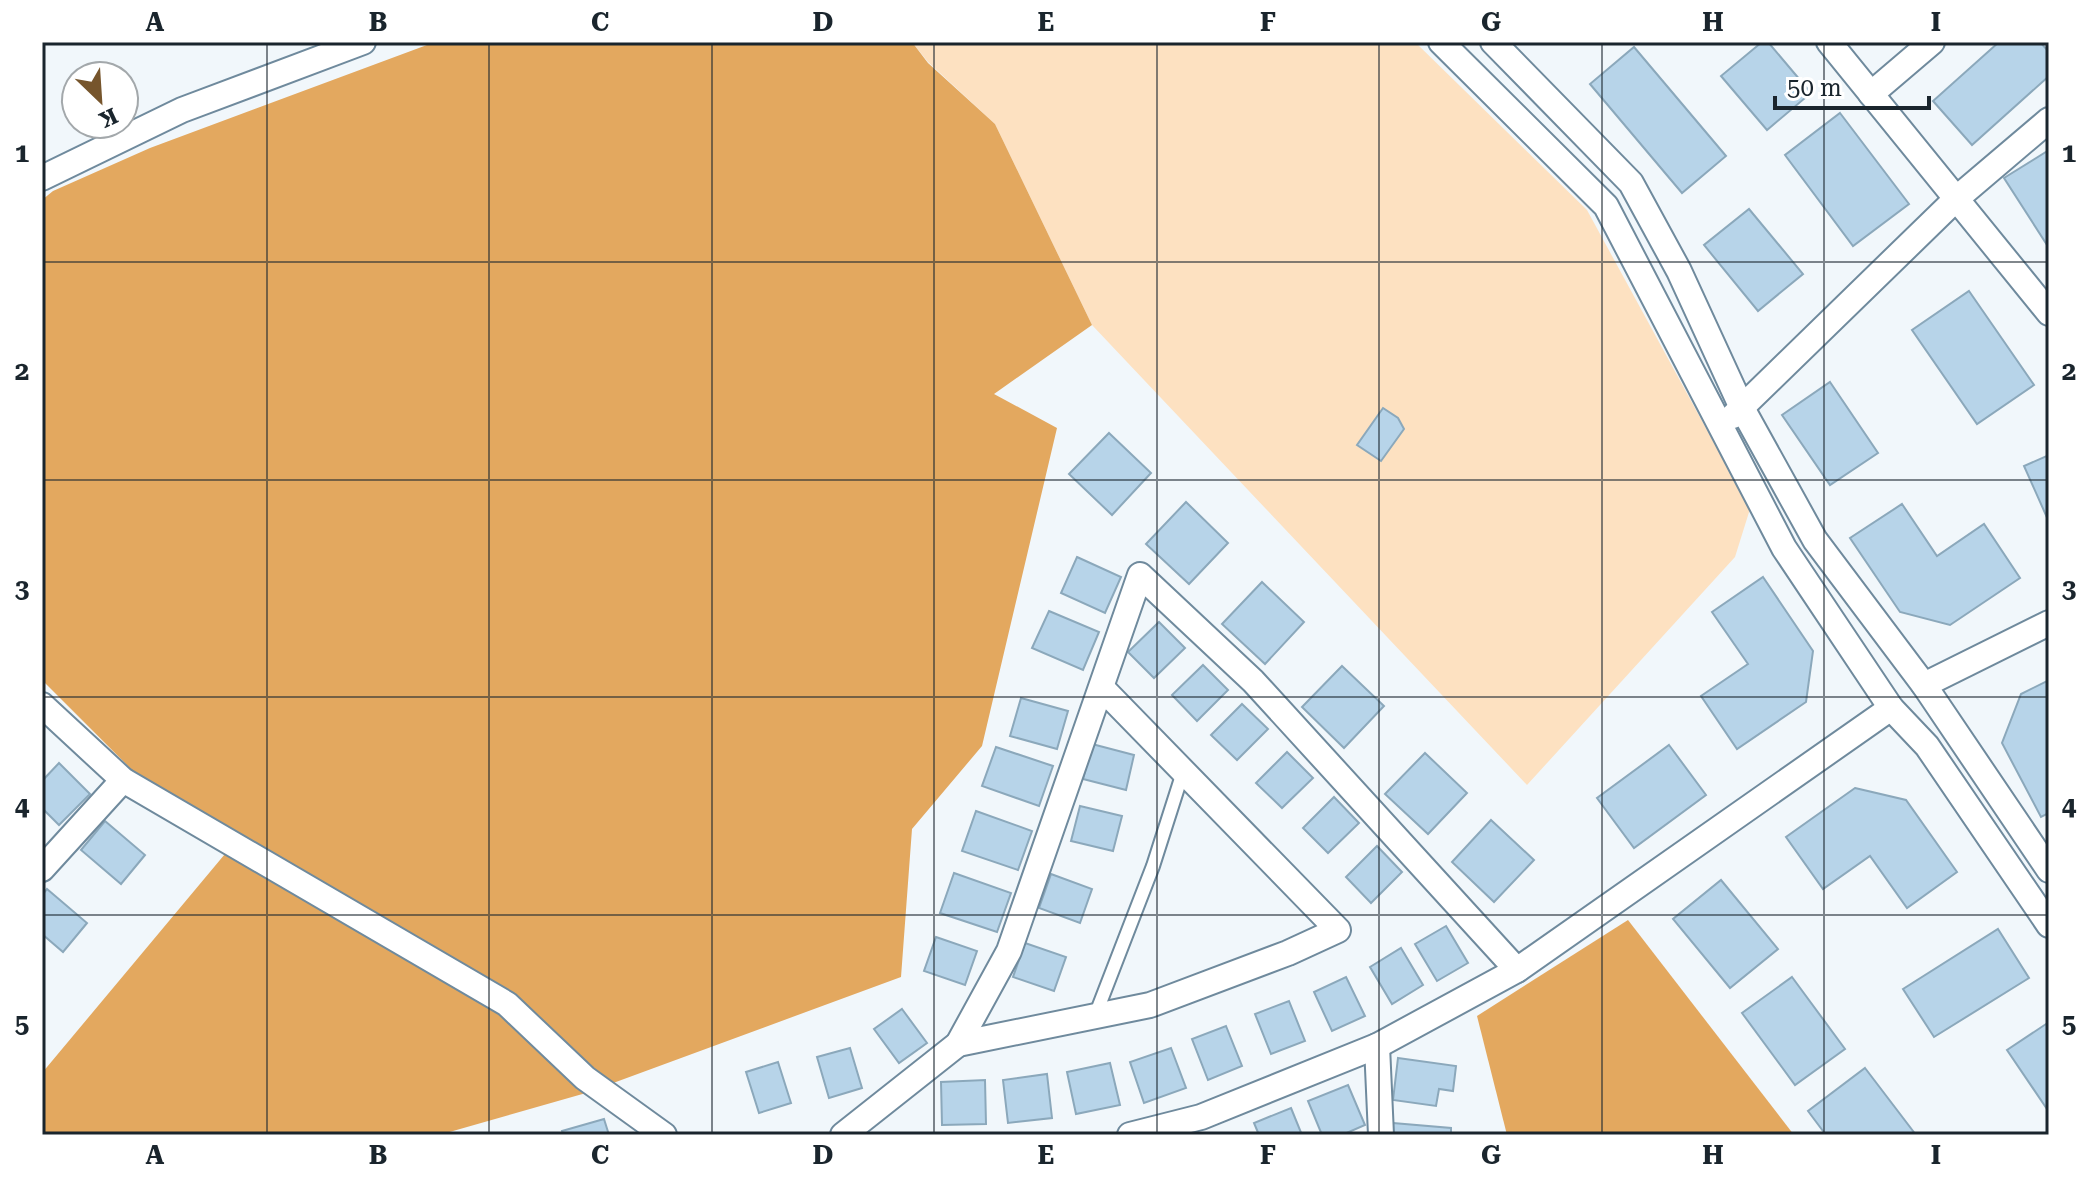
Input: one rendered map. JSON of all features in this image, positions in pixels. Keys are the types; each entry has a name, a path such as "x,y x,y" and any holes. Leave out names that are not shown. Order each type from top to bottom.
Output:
{"street":[{"path":"42,178 182,110 363,42"},
{"path":"1441,42 1606,206 1784,548 1891,708 1927,746 2049,925"},
{"path":"1493,42 1631,183 1679,271 1742,408 1815,540 1924,685 2049,870"},
{"path":"1829,42 2049,313"},
{"path":"1871,94 1932,42"},
{"path":"1721,426 1956,199 2049,120"},
{"path":"843,1135 958,1044 1009,951 1140,575 1253,681 1517,970"},
{"path":"1924,685 2049,623"},
{"path":"1891,708 1888,691 1893,681 1910,675 1924,685"},
{"path":"958,1044 1150,1005 1288,953 1338,930 1102,688"},
{"path":"42,705 123,780 507,1004 585,1078 664,1135"},
{"path":"1130,1135 1201,1117 1377,1046 1517,970 1891,708"},
{"path":"42,869 123,780"},
{"path":"1377,1046 1381,1135"}],"lane":[{"path":"1095,1016 1153,866 1183,772"}],"shaded area":[{"path":"435,42 912,42 928,63 995,124 1092,325 994,394 1057,428 982,746 912,829 901,977 586,1093 439,1135 42,1135 42,1073 240,836 138,776 42,680 42,200 53,191 150,148"},
{"path":"912,42 1415,42 1587,210 1750,509 1735,557 1527,785 1092,325 995,124 928,62"},
{"path":"1628,920 1794,1135 1507,1135 1477,1016"}],"building":[{"path":"1762,42 1768,42 1811,93 1767,130 1721,76"},
{"path":"1999,42 2040,42 2049,52 2049,76 1972,145 1933,101"},
{"path":"1634,47 1726,156 1682,193 1590,84"},
{"path":"1840,113 1909,204 1853,246 1785,155"},
{"path":"2049,150 2049,248 2004,178"},
{"path":"1749,209 1803,274 1758,311 1704,245"},
{"path":"1969,291 2034,385 1977,424 1912,330"},
{"path":"1830,382 1878,453 1830,485 1782,415"},
{"path":"1383,408 1398,418 1404,429 1381,461 1357,445"},
{"path":"1109,433 1151,473 1112,515 1069,474"},
{"path":"2049,455 2049,522 2024,466"},
{"path":"1186,502 1228,543 1189,584 1146,544"},
{"path":"1902,504 1937,556 1984,524 2020,578 1950,625 1900,612 1850,538"},
{"path":"1077,557 1121,577 1105,613 1061,593"},
{"path":"1763,577 1813,651 1806,702 1737,749 1701,696 1748,664 1712,612"},
{"path":"1262,582 1304,622 1265,664 1222,624"},
{"path":"1049,611 1099,632 1083,670 1032,648"},
{"path":"1159,622 1185,648 1154,678 1128,652"},
{"path":"1203,665 1228,690 1197,721 1172,695"},
{"path":"1342,666 1384,706 1344,748 1302,707"},
{"path":"2049,680 2049,813 2041,817 2002,743 2021,694"},
{"path":"1021,698 1068,711 1057,749 1010,736"},
{"path":"1242,704 1268,729 1237,760 1211,735"},
{"path":"1092,744 1134,755 1126,790 1083,779"},
{"path":"1669,745 1706,795 1634,848 1597,798"},
{"path":"996,747 1053,766 1039,806 982,786"},
{"path":"1287,752 1313,778 1282,808 1256,783"},
{"path":"1425,753 1467,793 1428,834 1385,794"},
{"path":"59,763 90,794 59,825 42,808 42,781"},
{"path":"1855,788 1906,800 1957,872 1907,908 1870,856 1823,889 1786,837"},
{"path":"1334,797 1359,823 1328,853 1303,828"},
{"path":"1080,806 1122,816 1113,851 1071,841"},
{"path":"976,811 1032,831 1018,870 962,851"},
{"path":"1491,820 1534,860 1494,902 1452,862"},
{"path":"105,821 145,855 121,884 81,850"},
{"path":"1377,846 1402,872 1371,903 1346,877"},
{"path":"954,873 1011,893 997,932 940,913"},
{"path":"1051,874 1092,889 1080,923 1039,908"},
{"path":"1721,880 1778,949 1730,988 1673,919"},
{"path":"47,889 87,923 63,952 42,934 42,895"},
{"path":"1446,926 1468,963 1437,981 1415,944"},
{"path":"1998,929 2029,978 1934,1037 1903,989"},
{"path":"936,937 977,951 965,985 924,971"},
{"path":"1025,943 1066,957 1054,991 1013,977"},
{"path":"1401,948 1423,985 1392,1004 1370,967"},
{"path":"1346,977 1365,1016 1332,1031 1314,992"},
{"path":"1792,977 1845,1049 1795,1085 1742,1013"},
{"path":"1289,1001 1305,1041 1271,1054 1255,1014"},
{"path":"902,1009 927,1043 899,1063 874,1029"},
{"path":"2049,1022 2049,1112 2007,1050"},
{"path":"1226,1026 1242,1066 1208,1080 1192,1039"},
{"path":"850,1048 862,1088 829,1098 817,1057"},
{"path":"1171,1048 1186,1088 1144,1103 1130,1062"},
{"path":"1398,1058 1456,1066 1453,1091 1439,1089 1436,1106 1393,1100"},
{"path":"778,1062 791,1103 759,1113 746,1072"},
{"path":"1110,1063 1120,1105 1076,1114 1067,1072"},
{"path":"1865,1068 1916,1135 1826,1135 1808,1111"},
{"path":"1047,1074 1052,1118 1008,1123 1003,1080"},
{"path":"985,1080 986,1124 942,1125 941,1082"},
{"path":"1348,1085 1365,1125 1342,1135 1322,1135 1308,1101"},
{"path":"1291,1108 1302,1135 1259,1135 1254,1123"},
{"path":"604,1119 609,1135 563,1135 562,1131"},
{"path":"1393,1123 1451,1128 1451,1135 1392,1135"}]}
